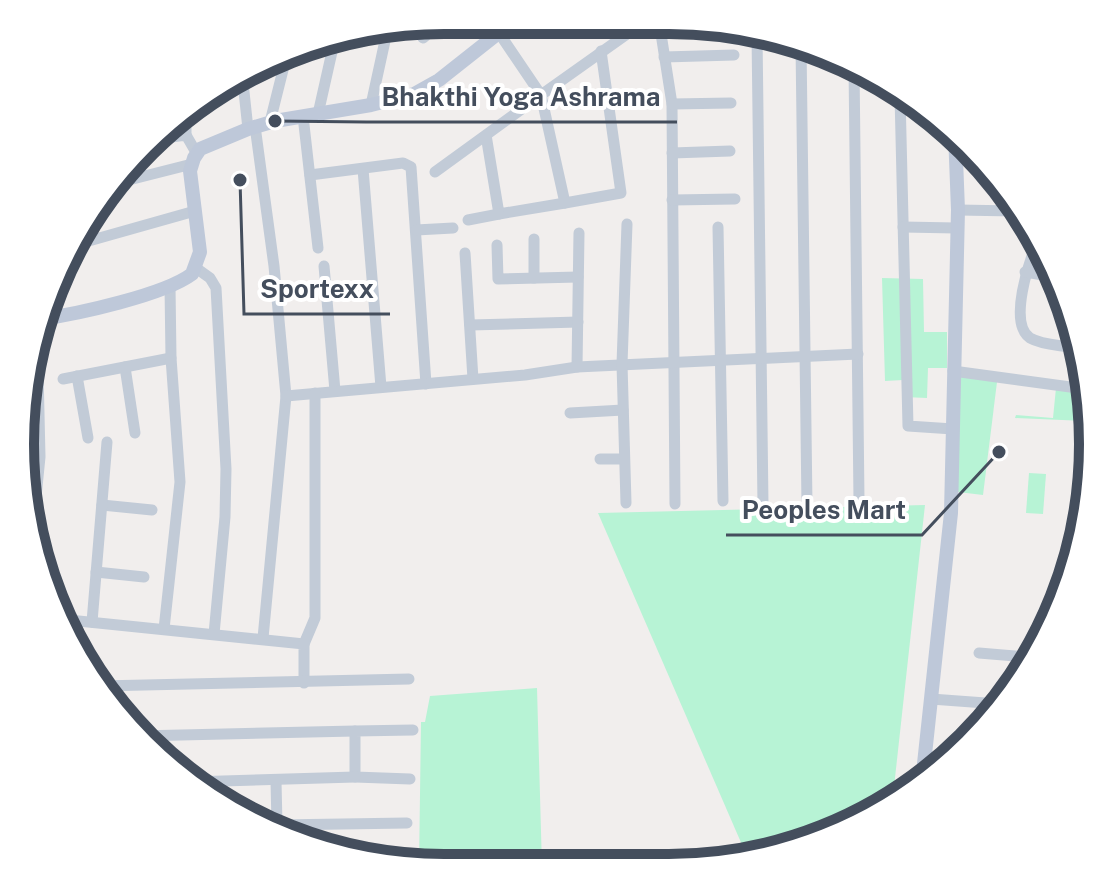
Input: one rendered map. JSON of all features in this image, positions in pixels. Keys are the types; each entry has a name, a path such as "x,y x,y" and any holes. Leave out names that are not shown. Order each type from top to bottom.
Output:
{"street":[{"path":"133,178 194,159 205,146 270,122 406,97 423,90 498,34"},
{"path":"500,34 541,95 565,203"},
{"path":"435,172 627,34"},
{"path":"661,34 672,104 675,504"},
{"path":"423,38 427,35"},
{"path":"371,105 385,39"},
{"path":"757,44 763,505"},
{"path":"318,248 310,175 310,115 331,50"},
{"path":"468,220 621,193 601,51"},
{"path":"664,57 734,55"},
{"path":"801,56 807,505"},
{"path":"270,122 284,66"},
{"path":"854,78 859,500"},
{"path":"244,86 274,266 286,396 263,638"},
{"path":"672,104 731,103"},
{"path":"900,105 908,426 953,429"},
{"path":"55,316 98,308 170,286 186,279 196,268 200,252 194,159 186,126"},
{"path":"173,137 186,135"},
{"path":"486,135 499,214"},
{"path":"672,153 730,151"},
{"path":"924,765 948,558 958,210 956,151"},
{"path":"310,175 403,163 411,167 426,384"},
{"path":"363,169 381,387"},
{"path":"672,200 735,199"},
{"path":"958,210 1006,211"},
{"path":"88,241 195,211"},
{"path":"626,503 622,364 627,224"},
{"path":"718,227 723,501"},
{"path":"903,227 956,228"},
{"path":"416,230 453,228"},
{"path":"577,367 579,233"},
{"path":"534,239 534,278"},
{"path":"497,245 498,279 578,277"},
{"path":"465,253 473,379"},
{"path":"1033,255 1025,272 1020,318 1024,332 1036,340 1067,347"},
{"path":"324,266 335,391"},
{"path":"196,268 210,278 216,288 226,469 225,517 214,634"},
{"path":"1025,272 1042,275"},
{"path":"164,629 180,482 171,358 170,286"},
{"path":"470,325 578,322"},
{"path":"286,396 577,367 858,354"},
{"path":"63,379 171,358"},
{"path":"125,367 135,433"},
{"path":"953,371 1075,388"},
{"path":"77,376 88,438"},
{"path":"37,488 40,457 38,388"},
{"path":"304,683 304,644 315,618 315,393"},
{"path":"570,413 623,410"},
{"path":"92,622 107,442"},
{"path":"600,459 624,459"},
{"path":"102,505 152,510"},
{"path":"96,572 144,577"},
{"path":"74,620 304,644"},
{"path":"979,653 1019,656"},
{"path":"113,686 409,679"},
{"path":"931,699 986,703"},
{"path":"156,736 413,730"},
{"path":"355,731 355,777"},
{"path":"212,782 355,777 410,779"},
{"path":"276,781 277,818"},
{"path":"292,825 407,823"}],"green space":[{"path":"882,278 923,279 924,332 947,332 947,368 928,368 927,398 904,397 903,380 885,381"},
{"path":"957,376 997,382 983,495 958,492"},
{"path":"1056,388 1075,390 1078,421 1015,418 1016,415 1053,418"},
{"path":"1029,473 1046,474 1043,514 1026,513"},
{"path":"925,505 894,787 826,823 743,847 598,513"},
{"path":"537,688 542,854 419,853 421,722 425,722 430,696"}],"place":[{"name":"Bhakthi Yoga Ashrama","path":"275,121"},
{"name":"Sportexx","path":"240,180"},
{"name":"Peoples Mart","path":"999,452"}]}
